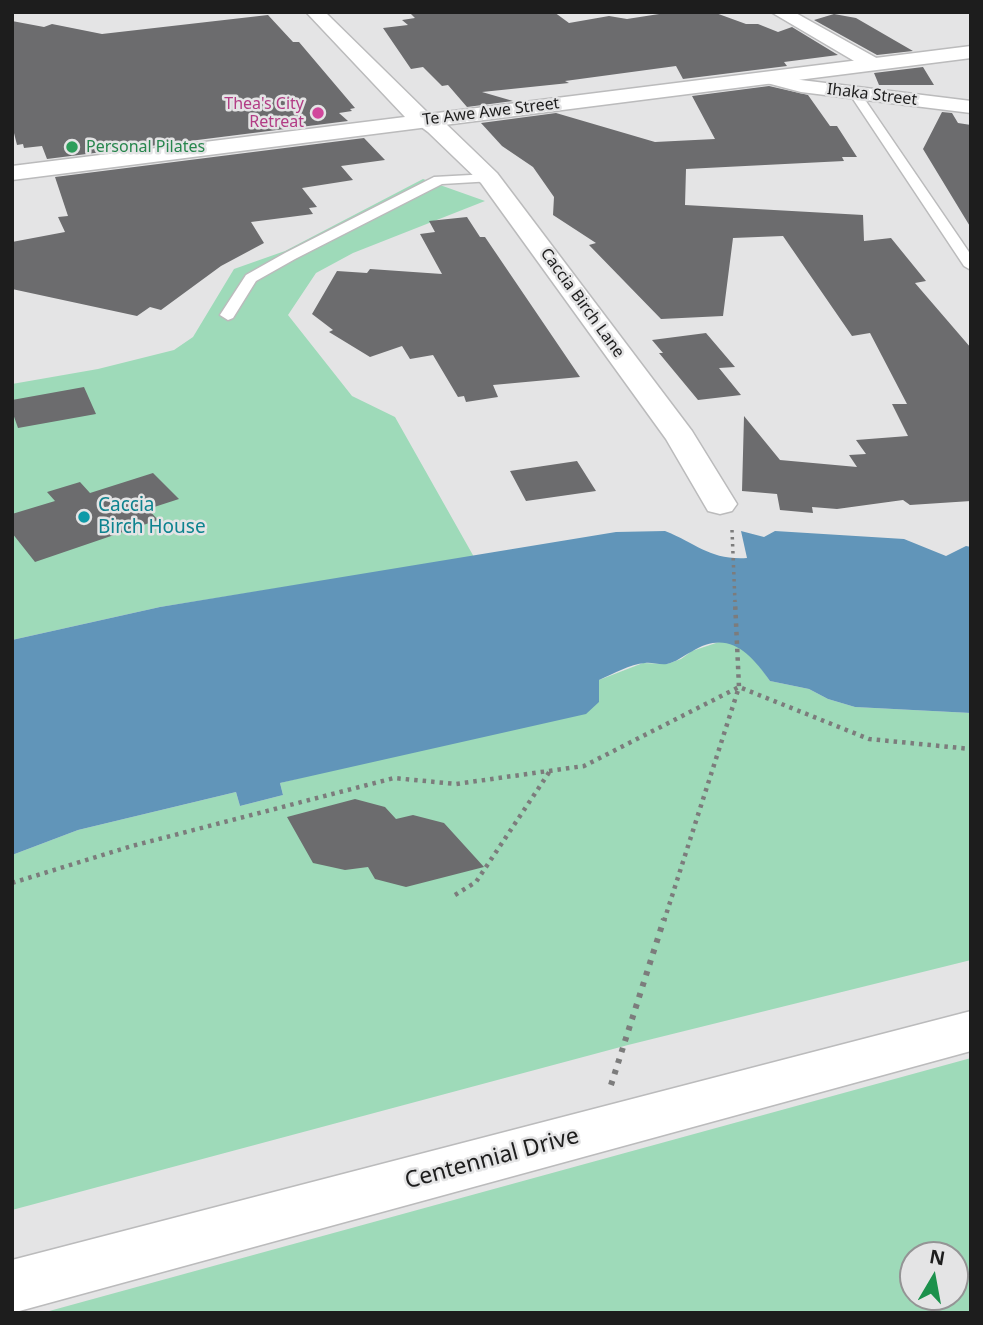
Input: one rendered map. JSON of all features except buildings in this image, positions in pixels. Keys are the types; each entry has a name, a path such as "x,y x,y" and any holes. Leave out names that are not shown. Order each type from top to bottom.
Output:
{"street":[{"name":"Caccia Birch Lane","path":"315,12 413,113 436,127 489,178 681,438 720,504"},
{"path":"780,12 873,64"},
{"name":"Te Awe Awe Street","path":"12,173 423,120 775,79 971,52"},
{"name":"Ihaka Street","path":"775,79 801,86 971,107"},
{"name":"Centennial Drive","path":"12,1287 971,1031"}],"lane":[{"path":"855,93 971,266"},
{"path":"228,316 251,278 302,250 439,180 489,178"}],"path":[{"path":"623,1124 609,1092 739,687 734,535 720,504"},
{"path":"12,883 132,846 394,778 456,784 584,766 739,687 869,739 971,749"},
{"path":"455,895 476,882 550,771"}],"green space":[{"path":"423,179 485,201 353,253 316,273 288,315 352,396 395,417 474,557 160,607 12,640 12,384 98,369 174,350 193,337 234,269 285,251"},
{"path":"722,641 737,645 743,650 770,681 809,689 828,699 855,707 971,713 971,960 628,1045 12,1210 12,855 78,830 236,792 240,806 283,795 280,783 599,702 599,680 643,663 667,664 692,651"},
{"path":"971,1058 971,1313 42,1313"}],"water":[{"path":"665,531 713,554 734,558 747,558 741,531 764,537 775,531 904,539 946,556 966,546 971,547 971,713 855,707 828,699 809,689 770,681 745,653 726,643 716,643 704,645 670,663 639,664 599,680 599,702 586,714 280,783 283,795 240,806 236,792 78,830 12,855 12,640 160,607 616,532"}],"place":[{"name":"Thea's City Retreat","path":"318,113"},
{"name":"Personal Pilates","path":"72,147"},
{"name":"Caccia Birch House","path":"84,517"}]}
